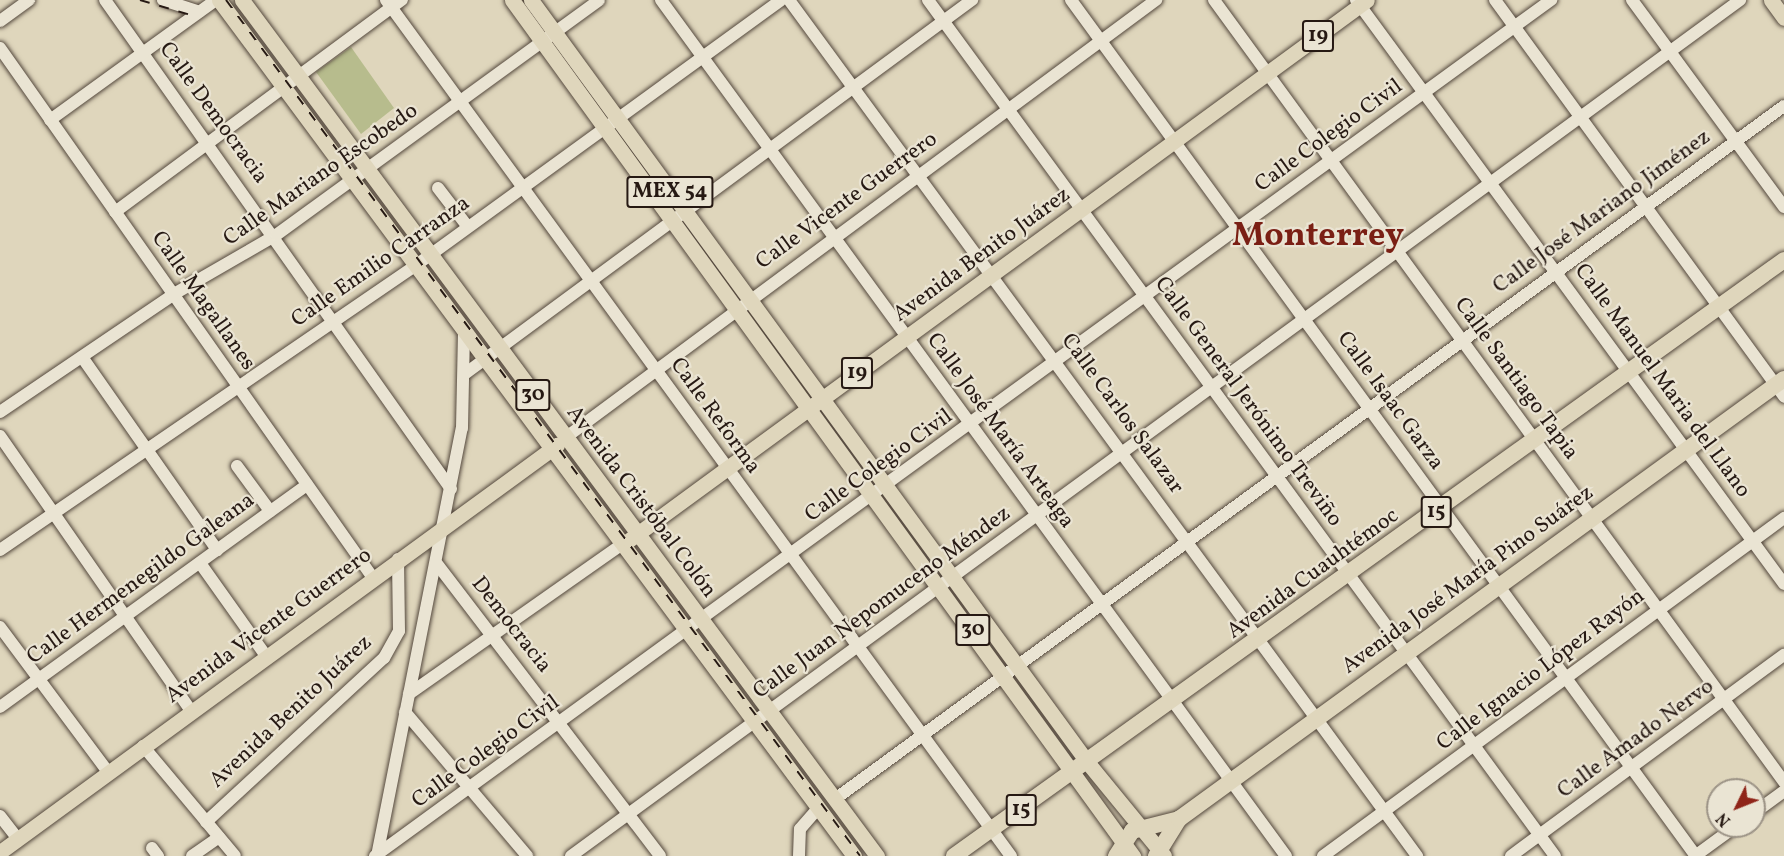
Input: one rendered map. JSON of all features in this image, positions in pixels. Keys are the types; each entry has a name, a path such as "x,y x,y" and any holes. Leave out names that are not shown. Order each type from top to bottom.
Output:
{"highway":[{"name":"Avenida Cuauhtémoc","path":"954,856 1261,641 1347,576 1784,260"},
{"name":"Avenida José María Pino Suárez","path":"1119,849 1144,827 1179,819 1687,448 1781,387"},
{"name":"Avenida José María Pino Suárez","path":"1160,854 1179,819"}],"main road":[{"name":"30","path":"217,0 464,333"},
{"name":"Avenida Cristóbal Colón","path":"242,0 636,535 877,856"},
{"name":"MEX 54","path":"512,0 549,37 815,403"},
{"name":"MEX 54","path":"531,0 549,37"},
{"path":"1771,0 1784,18"},
{"name":"Avenida Benito Juárez","path":"621,545 993,276 1361,2"},
{"name":"Avenida Cristóbal Colón","path":"464,333 549,450 854,856"},
{"name":"30","path":"815,403 886,485 947,583"},
{"name":"30","path":"815,403 874,495 947,583 1082,767 1144,827 1160,854"},
{"name":"Avenida Vicente Guerrero","path":"0,852 565,438"},
{"name":"30","path":"1082,767 1119,849 1133,856"}],"street":[{"path":"0,21 29,0"},
{"name":"Calle Democracia","path":"105,0 276,235 333,323 452,489"},
{"path":"163,0 199,12"},
{"path":"50,120 217,0"},
{"path":"115,212 297,77 388,4 402,0"},
{"name":"Calle Mariano Escobedo","path":"0,412 174,294 276,235 598,0"},
{"name":"Calle José María Arteaga","path":"661,0 771,149 905,338 1286,856"},
{"name":"Calle Emilio Carranza","path":"0,550 415,266 781,0"},
{"name":"Calle Carlos Salazar","path":"789,0 1124,452 1417,856"},
{"name":"Calle General Jerónimo Treviño","path":"928,0 1212,387 1347,576 1555,856"},
{"path":"466,373 972,0"},
{"name":"Calle Isaac Garza","path":"1071,0 1174,143 1240,228 1441,508 1696,856"},
{"name":"Calle Vicente Guerrero","path":"565,438 918,174 1156,0"},
{"name":"Calle Santiago Tapia","path":"1214,0 1333,160 1397,252 1784,782"},
{"path":"1495,0 1719,308 1781,387"},
{"name":"Calle Colegio Civil","path":"377,856 1147,298 1551,0"},
{"path":"1632,0 1784,207"},
{"name":"Calle Juan Nepomuceno Méndez","path":"571,856 1494,183 1740,0"},
{"name":"Calle Manuel Maria del Llano","path":"1361,2 1784,584"},
{"name":"Calle Reforma","path":"388,4 1011,856"},
{"name":"Calle Magallanes","path":"0,48 373,578"},
{"name":"Calle José Mariano Jiménez","path":"835,799 1369,406 1784,106"},
{"path":"438,188 468,227"},
{"path":"377,856 452,489 466,373 464,333"},
{"path":"82,357 217,550"},
{"path":"0,436 124,618 191,711"},
{"path":"237,466 270,511"},
{"name":"Calle Hermenegildo Galeana","path":"0,707 307,484"},
{"name":"Calle Ignacio López Rayón","path":"1323,856 1784,518"},
{"name":"19","path":"409,694 621,545"},
{"name":"Avenida Benito Juárez","path":"206,822 384,658 399,631 398,559"},
{"path":"200,563 266,656"},
{"name":"Democracia","path":"437,564 660,856"},
{"path":"0,627 108,772"},
{"name":"Calle Amado Nervo","path":"1511,856 1784,655"},
{"path":"405,712 527,856"},
{"path":"143,746 235,856"},
{"path":"1766,804 1784,791"},
{"path":"799,856 802,824 818,808"},
{"path":"0,816 18,839"},
{"path":"192,856 219,837"},
{"path":"1696,856 1720,838"}],"green space":[{"path":"351,47 394,108 361,134 316,72"}],"railway":[{"path":"140,0 194,16"},
{"path":"226,0 860,856"}],"district":[{"name":"Monterrey","path":"1318,237"}]}
